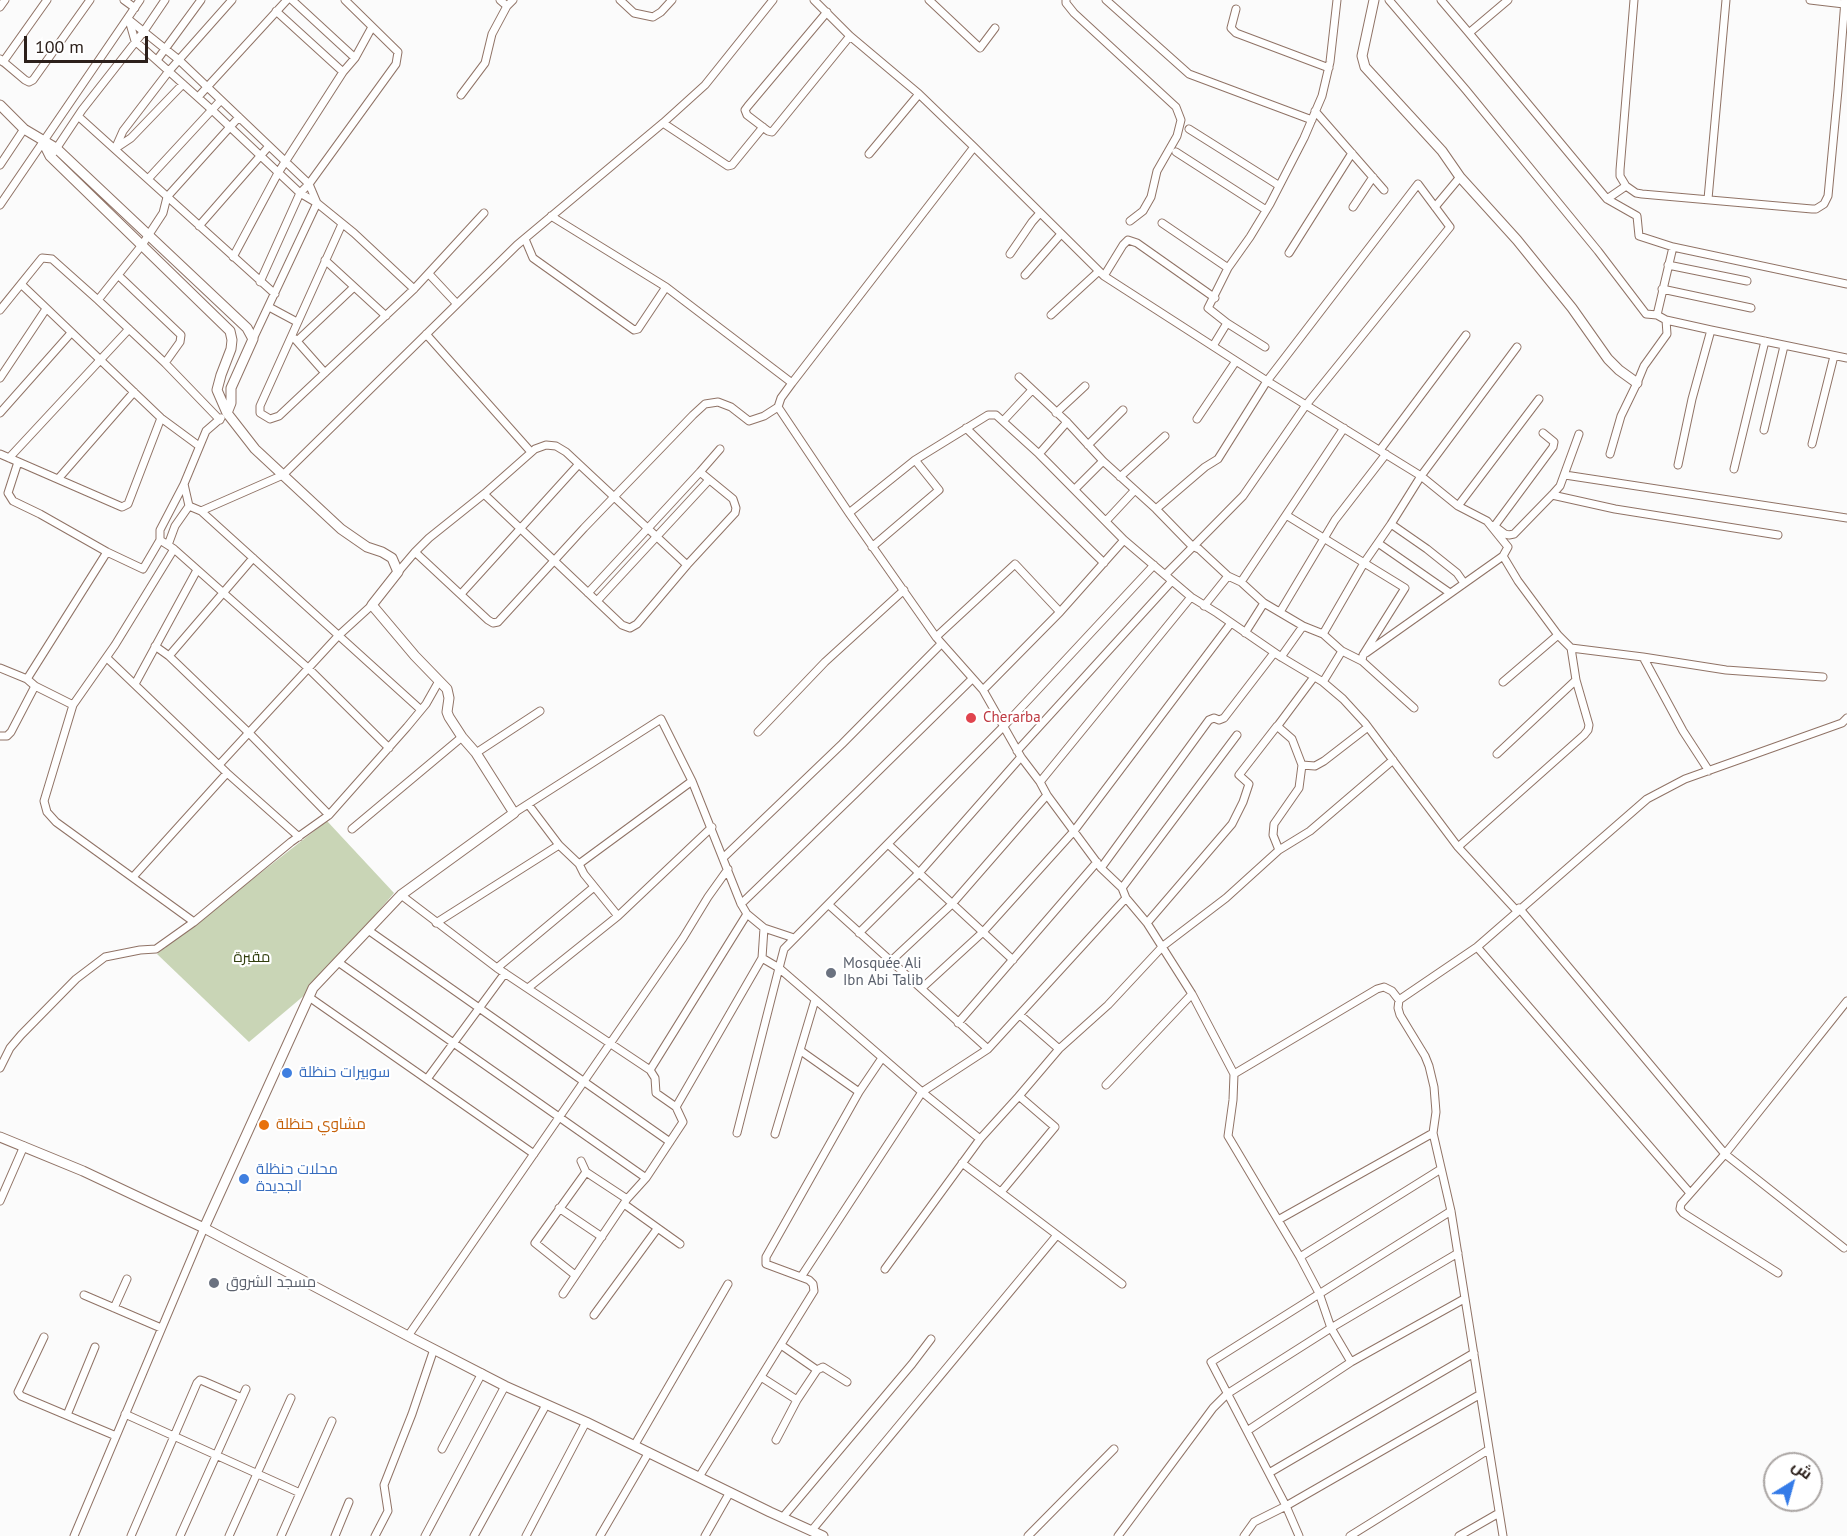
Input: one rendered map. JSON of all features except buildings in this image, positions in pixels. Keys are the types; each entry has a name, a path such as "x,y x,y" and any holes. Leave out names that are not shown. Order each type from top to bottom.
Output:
{"street":[{"path":"0,7 5,0"},
{"path":"47,0 2,61 29,82 33,80 90,0"},
{"path":"124,0 135,8"},
{"path":"0,205 140,0"},
{"path":"53,152 165,0"},
{"path":"157,60 201,0"},
{"path":"115,149 123,131 169,71 232,0"},
{"path":"198,97 287,0"},
{"path":"292,0 355,58"},
{"path":"260,282 300,193 309,184 396,64 398,52 345,0"},
{"path":"461,95 485,63 492,34 510,3 500,0"},
{"path":"620,0 634,13 653,17 672,0"},
{"path":"201,511 282,475 525,239 705,85 773,0"},
{"path":"814,0 850,36 919,94 1101,273 1267,381 1421,476 1458,506 1505,534 1514,534 1560,486 1579,434"},
{"path":"928,0 980,48 995,28"},
{"path":"1066,0 1074,13 1176,107 1181,120 1177,136 1157,171 1151,196 1143,211 1130,221"},
{"path":"1106,0 1189,74 1312,120"},
{"path":"1265,348 1208,308 1228,268 1266,210 1316,111 1329,68 1337,0"},
{"path":"1374,0 1362,56 1365,67 1442,151 1460,177 1565,300 1608,359 1637,383"},
{"path":"1389,0 1598,251 1646,314 1765,342 1847,358"},
{"path":"1441,0 1607,199 1636,216 1639,236 1673,247 1847,285"},
{"path":"1469,33 1508,0"},
{"path":"1634,0 1620,170 1620,176 1626,186 1636,193 1816,209 1824,204 1828,196 1845,2 1810,0"},
{"path":"1708,199 1726,0"},
{"path":"1236,9 1231,28 1236,33 1329,68"},
{"path":"276,12 343,72"},
{"path":"827,12 745,110 747,114 772,132 850,36"},
{"path":"18,462 8,493 14,501 143,569 160,540 160,530 184,484 206,431 224,416 231,403 231,388 317,202 309,184 179,60 128,19"},
{"path":"128,19 135,41 300,193 317,202 414,289"},
{"path":"233,257 278,172 343,72 355,58 372,27"},
{"path":"115,149 131,138 183,84"},
{"path":"869,154 919,94"},
{"path":"148,179 222,100"},
{"path":"0,105 24,129 43,141 142,245 230,331 231,349 217,390 224,416"},
{"path":"1316,111 1384,190"},
{"path":"78,116 275,294"},
{"path":"98,300 142,245 162,213 167,197 239,117"},
{"path":"663,123 729,166 763,127"},
{"path":"0,165 24,129"},
{"path":"1189,129 1278,185"},
{"path":"200,226 269,146"},
{"path":"415,552 490,621 498,622 614,497 705,404 718,402 731,407 749,421 764,416 778,407 781,398 792,383 974,147"},
{"path":"53,152 149,234 247,328 253,339"},
{"path":"1176,152 1266,210"},
{"path":"1289,253 1352,153"},
{"path":"1353,207 1373,177"},
{"path":"1435,207 1460,177"},
{"path":"1156,509 1205,467 1218,459 1267,381 1418,184 1450,227 1306,405 1243,496 1166,575"},
{"path":"1607,199 1626,186"},
{"path":"342,224 297,322 294,338 260,406 261,413 270,419 279,416 386,316 429,274 484,213"},
{"path":"1010,254 1040,213"},
{"path":"552,216 666,287 792,383"},
{"path":"1162,223 1228,268"},
{"path":"1025,275 1061,234"},
{"path":"525,239 533,258 634,330 638,329 666,287"},
{"path":"1051,315 1101,273 1128,240 1137,243 1215,298"},
{"path":"1657,315 1673,247"},
{"path":"0,310 42,258 52,259 224,416 255,449 341,529 367,547 392,558 398,572"},
{"path":"326,260 386,316"},
{"path":"1668,265 1747,281"},
{"path":"429,274 457,304"},
{"path":"118,275 182,335 180,342 165,363"},
{"path":"21,284 161,418 199,446"},
{"path":"294,338 354,287"},
{"path":"1662,289 1751,308"},
{"path":"269,307 297,322"},
{"path":"0,378 46,309"},
{"path":"1610,454 1621,416 1644,366 1667,334 1666,320"},
{"path":"1213,346 1227,323"},
{"path":"9,458 129,329"},
{"path":"1678,465 1692,399 1711,330"},
{"path":"0,412 71,333"},
{"path":"426,334 531,452"},
{"path":"1280,612 1335,520 1466,335"},
{"path":"294,338 325,373"},
{"path":"1734,470 1765,342"},
{"path":"1764,430 1784,346"},
{"path":"1323,634 1364,563 1421,476 1517,347"},
{"path":"1812,444 1834,356"},
{"path":"1197,419 1236,361"},
{"path":"1019,377 1192,546 1199,549 1228,576 1241,582 1264,603 1303,626 1323,634 1342,651 1363,658 1414,708"},
{"path":"1056,412 1085,386"},
{"path":"1004,420 1032,390"},
{"path":"58,479 134,392"},
{"path":"1458,506 1539,399"},
{"path":"778,407 941,644 983,690 1019,754 1047,795 1099,865 1122,888 1126,898 1163,946 1192,994 1234,1074 1228,1136 1300,1257 1319,1293 1331,1328 1351,1362"},
{"path":"1088,445 1123,410"},
{"path":"849,513 915,460 966,428 988,415 996,415 1004,420 1124,540 1191,597 1277,655 1323,682 1343,699 1368,727 1458,847 1518,909 1725,1154 1844,1248"},
{"path":"0,454 123,507 128,504 161,418"},
{"path":"1039,454 1067,422"},
{"path":"966,428 1104,563"},
{"path":"1241,582 1344,428"},
{"path":"1494,527 1553,447 1554,442 1543,433"},
{"path":"1120,477 1165,436"},
{"path":"219,765 338,636 372,605 415,552 540,446 556,446 566,452 687,565"},
{"path":"588,593 720,449"},
{"path":"873,547 939,490 915,460"},
{"path":"1075,489 1103,461"},
{"path":"461,594 578,465"},
{"path":"484,494 624,626 633,627 736,511 733,499 700,472"},
{"path":"1565,475 1847,518"},
{"path":"597,601 709,480"},
{"path":"184,484 189,506 175,526 171,547 107,658 73,705 44,801 47,812 56,822 194,922"},
{"path":"1106,522 1134,490"},
{"path":"1552,495 1615,509 1778,535"},
{"path":"189,506 201,511 421,710"},
{"path":"1286,515 1404,588 1363,658"},
{"path":"1391,524 1450,567 1464,583"},
{"path":"1363,658 1503,556 1508,548 1494,527"},
{"path":"160,540 171,547 308,668 389,748"},
{"path":"983,690 1060,612 1124,540"},
{"path":"1378,543 1450,593"},
{"path":"27,679 107,552"},
{"path":"1458,847 1584,735 1589,725 1576,680 1571,648 1558,635 1518,581 1503,556"},
{"path":"169,656 253,558"},
{"path":"936,637 1015,564 1060,612"},
{"path":"737,1133 784,949 1003,727 1154,565"},
{"path":"135,684 197,570"},
{"path":"1204,606 1228,576"},
{"path":"859,933 919,873 1019,754 1172,581"},
{"path":"758,732 825,662 904,590"},
{"path":"1040,782 1191,597"},
{"path":"1245,633 1264,603"},
{"path":"372,605 449,693 447,712 514,813"},
{"path":"922,988 983,932 1074,831 1231,623"},
{"path":"958,1023 1099,865 1211,718 1221,720 1224,718 1303,626"},
{"path":"1503,682 1558,635"},
{"path":"723,858 842,744 941,644"},
{"path":"155,646 169,656 249,733 329,815"},
{"path":"1571,648 1726,670 1823,677"},
{"path":"1323,682 1342,651"},
{"path":"1643,657 1683,731 1709,771"},
{"path":"107,658 227,773 298,837"},
{"path":"0,668 27,679 35,686 73,705"},
{"path":"1279,724 1314,677"},
{"path":"741,904 972,679"},
{"path":"1497,754 1576,680"},
{"path":"0,1068 10,1048 21,1035 76,979 105,957 156,949 194,922 298,837 329,815 421,710 440,681"},
{"path":"0,736 7,736 11,732 35,686"},
{"path":"476,753 540,711"},
{"path":"1399,1000 1477,946 1647,799 1686,779 1842,723 1847,718"},
{"path":"74,1536 204,1228 313,988 401,895 514,813 660,719 692,781 747,914 764,928 794,938"},
{"path":"1147,923 1232,824 1249,784 1239,775 1277,726 1292,739 1302,765 1299,788 1274,824 1273,835 1279,850"},
{"path":"1302,765 1315,766 1324,761 1368,727"},
{"path":"1122,888 1237,735"},
{"path":"352,829 462,737"},
{"path":"885,1269 980,1138 1059,1050 1108,1005 1163,946 1226,898 1279,850 1310,831 1393,760"},
{"path":"133,877 227,773"},
{"path":"579,864 692,781"},
{"path":"890,962 952,904 1047,795"},
{"path":"528,804 559,845 579,864 594,887 618,916"},
{"path":"528,988 618,916 712,827"},
{"path":"436,923 559,845"},
{"path":"889,845 1013,960"},
{"path":"408,1336 558,1116 611,1043 728,869"},
{"path":"497,968 594,887"},
{"path":"401,895 497,968 650,1070 655,1078 656,1093 676,1107 683,1122 563,1294"},
{"path":"801,1276 922,1092 988,1049 1126,898"},
{"path":"829,905 988,1049"},
{"path":"650,1070 747,914"},
{"path":"676,1107 762,958 764,928"},
{"path":"368,930 670,1142"},
{"path":"1477,946 1690,1193"},
{"path":"762,958 779,968 922,1092 980,1138"},
{"path":"338,962 646,1178"},
{"path":"427,1079 505,973"},
{"path":"1234,1074 1377,989 1384,987 1392,991 1399,1000 1400,1015 1429,1066 1434,1087 1436,1112 1433,1133 1451,1211 1503,1536"},
{"path":"1106,1085 1192,994"},
{"path":"309,997 534,1154"},
{"path":"775,1134 815,1000"},
{"path":"1778,1274 1683,1213 1680,1209 1681,1204 1725,1154 1847,1001"},
{"path":"1020,1015 1059,1050"},
{"path":"801,1051 859,1092"},
{"path":"699,1477 814,1291 813,1284 809,1280 766,1264 766,1257 859,1092 882,1058"},
{"path":"1001,1192 1055,1127 1019,1096"},
{"path":"1278,1220 1433,1133"},
{"path":"0,1137 83,1172 204,1228 506,1386 823,1536"},
{"path":"0,1201 24,1146"},
{"path":"580,1161 586,1172 657,1229 680,1244"},
{"path":"962,1164 1122,1284"},
{"path":"1300,1257 1442,1168"},
{"path":"575,1275 535,1243 586,1172"},
{"path":"559,1208 602,1237"},
{"path":"1299,1536 1286,1506 1211,1362 1451,1211"},
{"path":"594,1316 657,1229"},
{"path":"812,1530 1057,1234"},
{"path":"1118,1536 1213,1408 1227,1394 1331,1328 1458,1253"},
{"path":"114,1308 127,1279"},
{"path":"634,1446 728,1284"},
{"path":"84,1295 161,1328"},
{"path":"1246,1431 1351,1362 1464,1299"},
{"path":"44,1337 18,1392 21,1396 116,1436"},
{"path":"783,1518 931,1339"},
{"path":"781,1345 817,1370"},
{"path":"67,1415 95,1347"},
{"path":"375,1536 388,1511 384,1485 434,1349"},
{"path":"1269,1473 1474,1353"},
{"path":"776,1440 797,1400 817,1370 823,1367 847,1382"},
{"path":"442,1449 482,1373"},
{"path":"761,1377 797,1400"},
{"path":"131,1536 197,1383 200,1380 242,1398"},
{"path":"425,1536 506,1386"},
{"path":"180,1536 246,1389"},
{"path":"1244,1536 1254,1522 1479,1395"},
{"path":"229,1536 291,1398"},
{"path":"474,1536 546,1405"},
{"path":"125,1414 300,1492"},
{"path":"281,1536 332,1421"},
{"path":"526,1536 586,1422"},
{"path":"1028,1536 1114,1449"},
{"path":"1350,1536 1488,1450"},
{"path":"600,1536 649,1452"},
{"path":"705,1536 730,1492"},
{"path":"335,1536 349,1502"},
{"path":"1459,1536 1499,1513"}],"green space":[{"name":"مقبرة","path":"327,821 394,893 313,988 249,1042 157,954"}],"place":[{"name":"Cherarba","path":"971,718"},
{"name":"Mosquée Ali Ibn Abi Talib","path":"831,973"},
{"name":"سوبيرات حنظلة","path":"287,1073"},
{"name":"مشاوي حنظلة","path":"264,1125"},
{"name":"محلات حنظلة الجديدة","path":"244,1179"},
{"name":"مسجد الشروق","path":"214,1283"}]}
